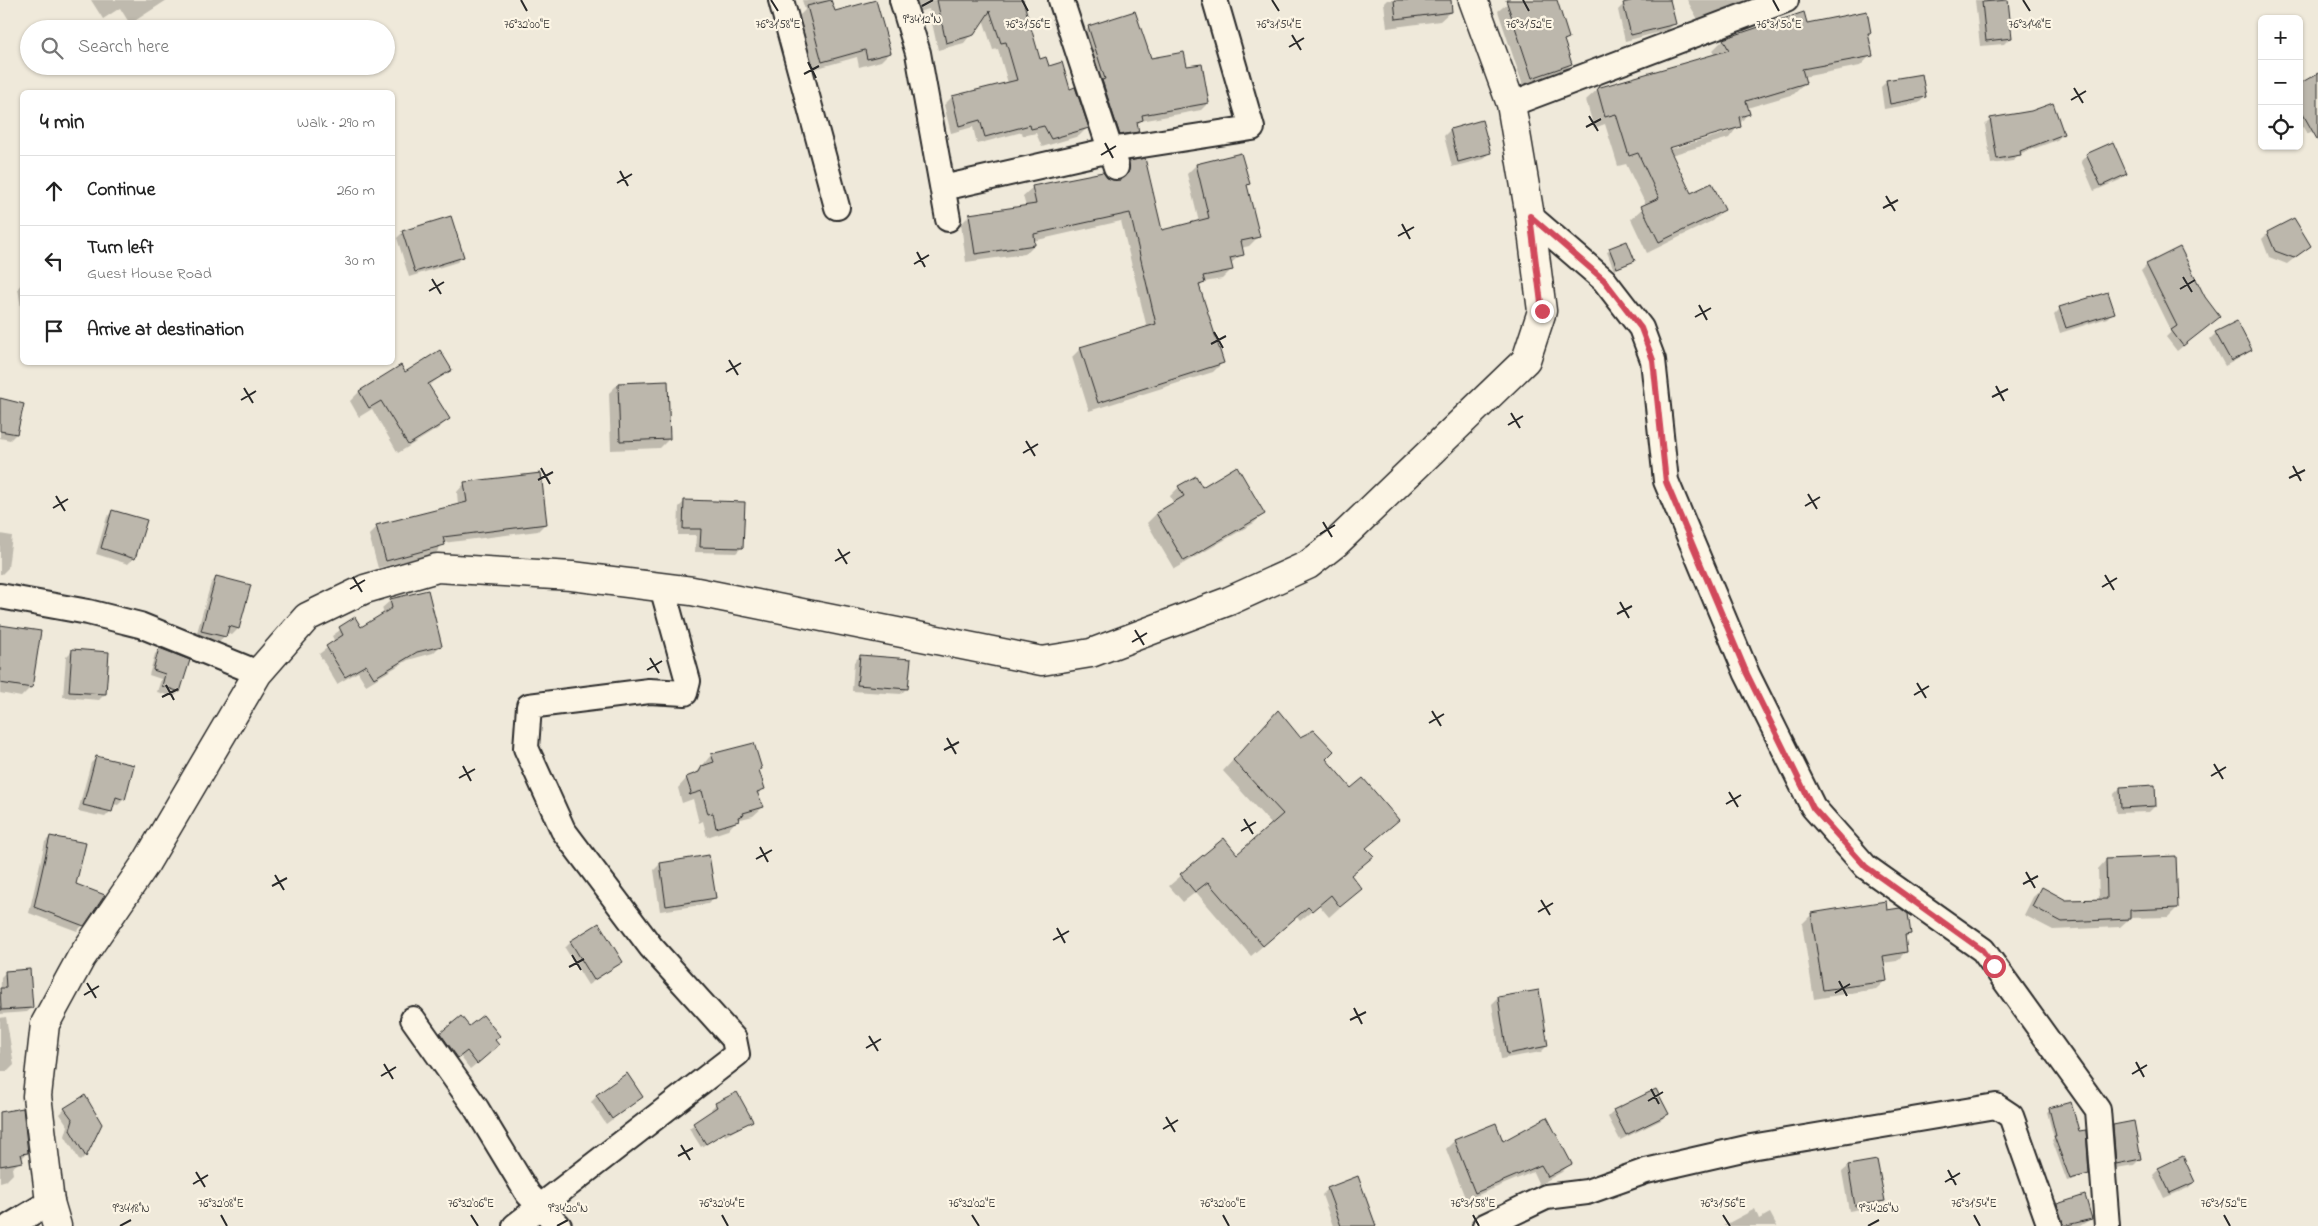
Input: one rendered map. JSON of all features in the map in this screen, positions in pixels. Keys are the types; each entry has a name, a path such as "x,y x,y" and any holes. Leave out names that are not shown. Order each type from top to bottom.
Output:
{"main road":[{"path":"54,1214 37,1096 45,1024 82,958 146,863 258,673 307,618 365,589 437,568 572,576 702,593 1042,661 1091,653 1229,601 1308,565 1336,543 1526,360 1542,311 1530,216 1510,104 1473,0"}],"street":[{"path":"781,0 837,207"},
{"path":"902,0 918,53 948,219"},
{"path":"1061,0 1113,158"},
{"path":"943,188 1113,158 1252,128 1215,0"},
{"path":"1510,104 1786,0"},
{"path":"1530,216 1604,280 1641,328 1653,360 1666,482 1747,674 1813,808 1866,867 1982,950 2098,1110 2107,1226"},
{"path":"515,1226 542,1208 737,1054 734,1039 651,947 563,830 526,748 529,706 650,690 685,693 688,681 662,587"},
{"path":"0,596 88,612 140,625 258,673"},
{"path":"413,1019 476,1108 528,1194 559,1226"},
{"path":"1485,1226 1546,1197 1587,1192 1646,1171 1751,1147 1996,1106 2011,1116 2050,1226"},
{"path":"10,1226 54,1214"}],"building":[{"path":"831,0 835,11 876,0 891,53 867,59 865,50 822,62 807,6"},
{"path":"937,0 1023,0 1040,59 1046,57 1049,66 1062,62 1070,89 1075,87 1089,128 1051,139 1044,126 1031,129 1030,125 985,137 980,120 959,126 952,96 1017,80 1006,42 1001,43 990,11 974,35 946,43"},
{"path":"1394,0 1451,0 1452,12 1396,19"},
{"path":"1506,0 1557,0 1569,38 1564,40 1572,64 1532,78"},
{"path":"1634,0 1670,0 1676,24 1631,35 1623,3"},
{"path":"2008,0 2012,38 1986,41 1982,2"},
{"path":"1135,11 1151,58 1184,52 1187,66 1202,64 1209,103 1142,115 1143,120 1137,122 1139,132 1120,135 1102,80 1105,79 1088,26"},
{"path":"1867,11 1871,33 1868,33 1873,56 1802,69 1806,83 1746,101 1750,114 1739,117 1741,127 1669,148 1691,193 1712,183 1725,210 1659,242 1641,206 1659,198 1638,153 1629,156 1616,114 1605,117 1597,88 1729,50 1723,39 1804,12 1807,23"},
{"path":"2318,73 2318,141 2303,114 2303,82"},
{"path":"1922,74 1926,97 1890,104 1886,80"},
{"path":"2053,103 2064,134 2020,151 2021,155 1997,159 1990,118 2031,111"},
{"path":"1482,120 1491,153 1458,162 1450,129"},
{"path":"2113,142 2127,174 2101,186 2086,154"},
{"path":"1241,153 1250,184 1247,185 1260,237 1241,241 1244,255 1230,258 1233,270 1203,276 1205,283 1199,285 1224,363 1098,403 1080,347 1156,324 1130,213 1034,234 1035,245 975,254 969,214 1036,204 1032,186 1103,172 1107,178 1120,180 1126,176 1129,170 1129,161 1145,158 1162,230 1209,218 1196,164"},
{"path":"451,216 464,257 415,272 402,231"},
{"path":"2294,218 2311,246 2294,258 2275,251 2267,232"},
{"path":"1627,241 1635,261 1617,268 1609,248"},
{"path":"2180,247 2205,297 2220,317 2183,346 2171,330 2177,326 2146,264"},
{"path":"2108,292 2115,313 2066,328 2059,307"},
{"path":"2237,321 2252,350 2231,361 2215,332"},
{"path":"440,350 452,370 428,384 450,419 408,445 381,401 369,408 359,391 401,365 405,372"},
{"path":"668,381 670,439 620,441 618,383"},
{"path":"0,398 24,404 17,434 0,431"},
{"path":"1237,466 1265,514 1184,561 1156,513 1184,496 1178,486 1196,476 1202,487"},
{"path":"541,473 547,524 443,537 445,545 386,561 376,525 467,502 464,482"},
{"path":"684,500 745,502 743,548 700,547 701,529 683,529"},
{"path":"112,510 147,520 135,559 101,548"},
{"path":"216,576 251,585 239,629 229,626 226,637 201,631"},
{"path":"428,590 442,646 417,652 374,678 366,665 345,677 326,646 343,635 339,627 355,617 361,627 392,608 390,599"},
{"path":"0,625 41,631 32,688 0,683"},
{"path":"159,648 190,660 180,692 162,686 165,674 153,670"},
{"path":"72,649 109,652 106,694 69,692"},
{"path":"860,655 911,659 908,689 857,685"},
{"path":"1278,710 1300,737 1314,730 1334,751 1326,759 1351,788 1363,778 1399,820 1366,848 1374,856 1351,875 1362,889 1340,907 1331,895 1312,911 1308,907 1263,946 1208,882 1195,892 1180,874 1224,838 1237,854 1283,814 1233,760"},
{"path":"754,743 762,769 759,770 765,789 757,792 764,807 743,813 744,815 738,817 739,821 716,828 713,813 708,814 702,791 689,795 691,792 686,777 699,772 702,766 714,762 711,754"},
{"path":"96,756 134,765 125,800 116,797 112,812 83,805"},
{"path":"2155,785 2156,806 2121,808 2120,787"},
{"path":"50,836 86,843 76,884 105,895 84,926 34,907"},
{"path":"709,855 716,898 666,906 660,863"},
{"path":"2176,856 2178,908 2130,910 2130,919 2062,922 2032,906 2042,887 2066,900 2107,899 2106,859"},
{"path":"1886,901 1887,910 1900,908 1908,914 1911,934 1905,935 1907,952 1883,956 1887,981 1823,990 1811,913"},
{"path":"599,923 623,962 594,980 570,941"},
{"path":"30,969 33,1008 1,1010 0,988 6,988 5,971"},
{"path":"1539,990 1548,1046 1507,1054 1498,997"},
{"path":"483,1015 500,1036 495,1040 499,1045 477,1064 467,1051 458,1058 440,1033 461,1016 469,1026"},
{"path":"627,1073 643,1097 612,1119 596,1095"},
{"path":"1656,1089 1669,1114 1626,1135 1613,1110"},
{"path":"737,1092 753,1121 730,1132 729,1130 706,1144 693,1123 717,1107 715,1103"},
{"path":"85,1095 102,1124 86,1157 70,1130 73,1120 64,1108"},
{"path":"2071,1102 2079,1131 2086,1130 2089,1174 2070,1179 2054,1136 2056,1136 2049,1108"},
{"path":"23,1108 28,1153 21,1154 23,1162 0,1166 0,1112"},
{"path":"1547,1117 1572,1164 1548,1177 1541,1165 1475,1193 1454,1140 1496,1123 1503,1141"},
{"path":"2134,1121 2141,1159 2116,1164 2113,1125"},
{"path":"2183,1156 2195,1182 2170,1193 2158,1168"},
{"path":"1877,1160 1885,1201 1855,1206 1848,1165"},
{"path":"1358,1176 1376,1226 1341,1226 1327,1188"},
{"path":"2085,1195 2092,1219 2063,1226 2057,1204"}],"route":[{"path":"1542,311 1530,216 1604,280 1641,328 1653,360 1666,482 1747,674 1813,808 1866,867 1982,950 1994,966"}]}
